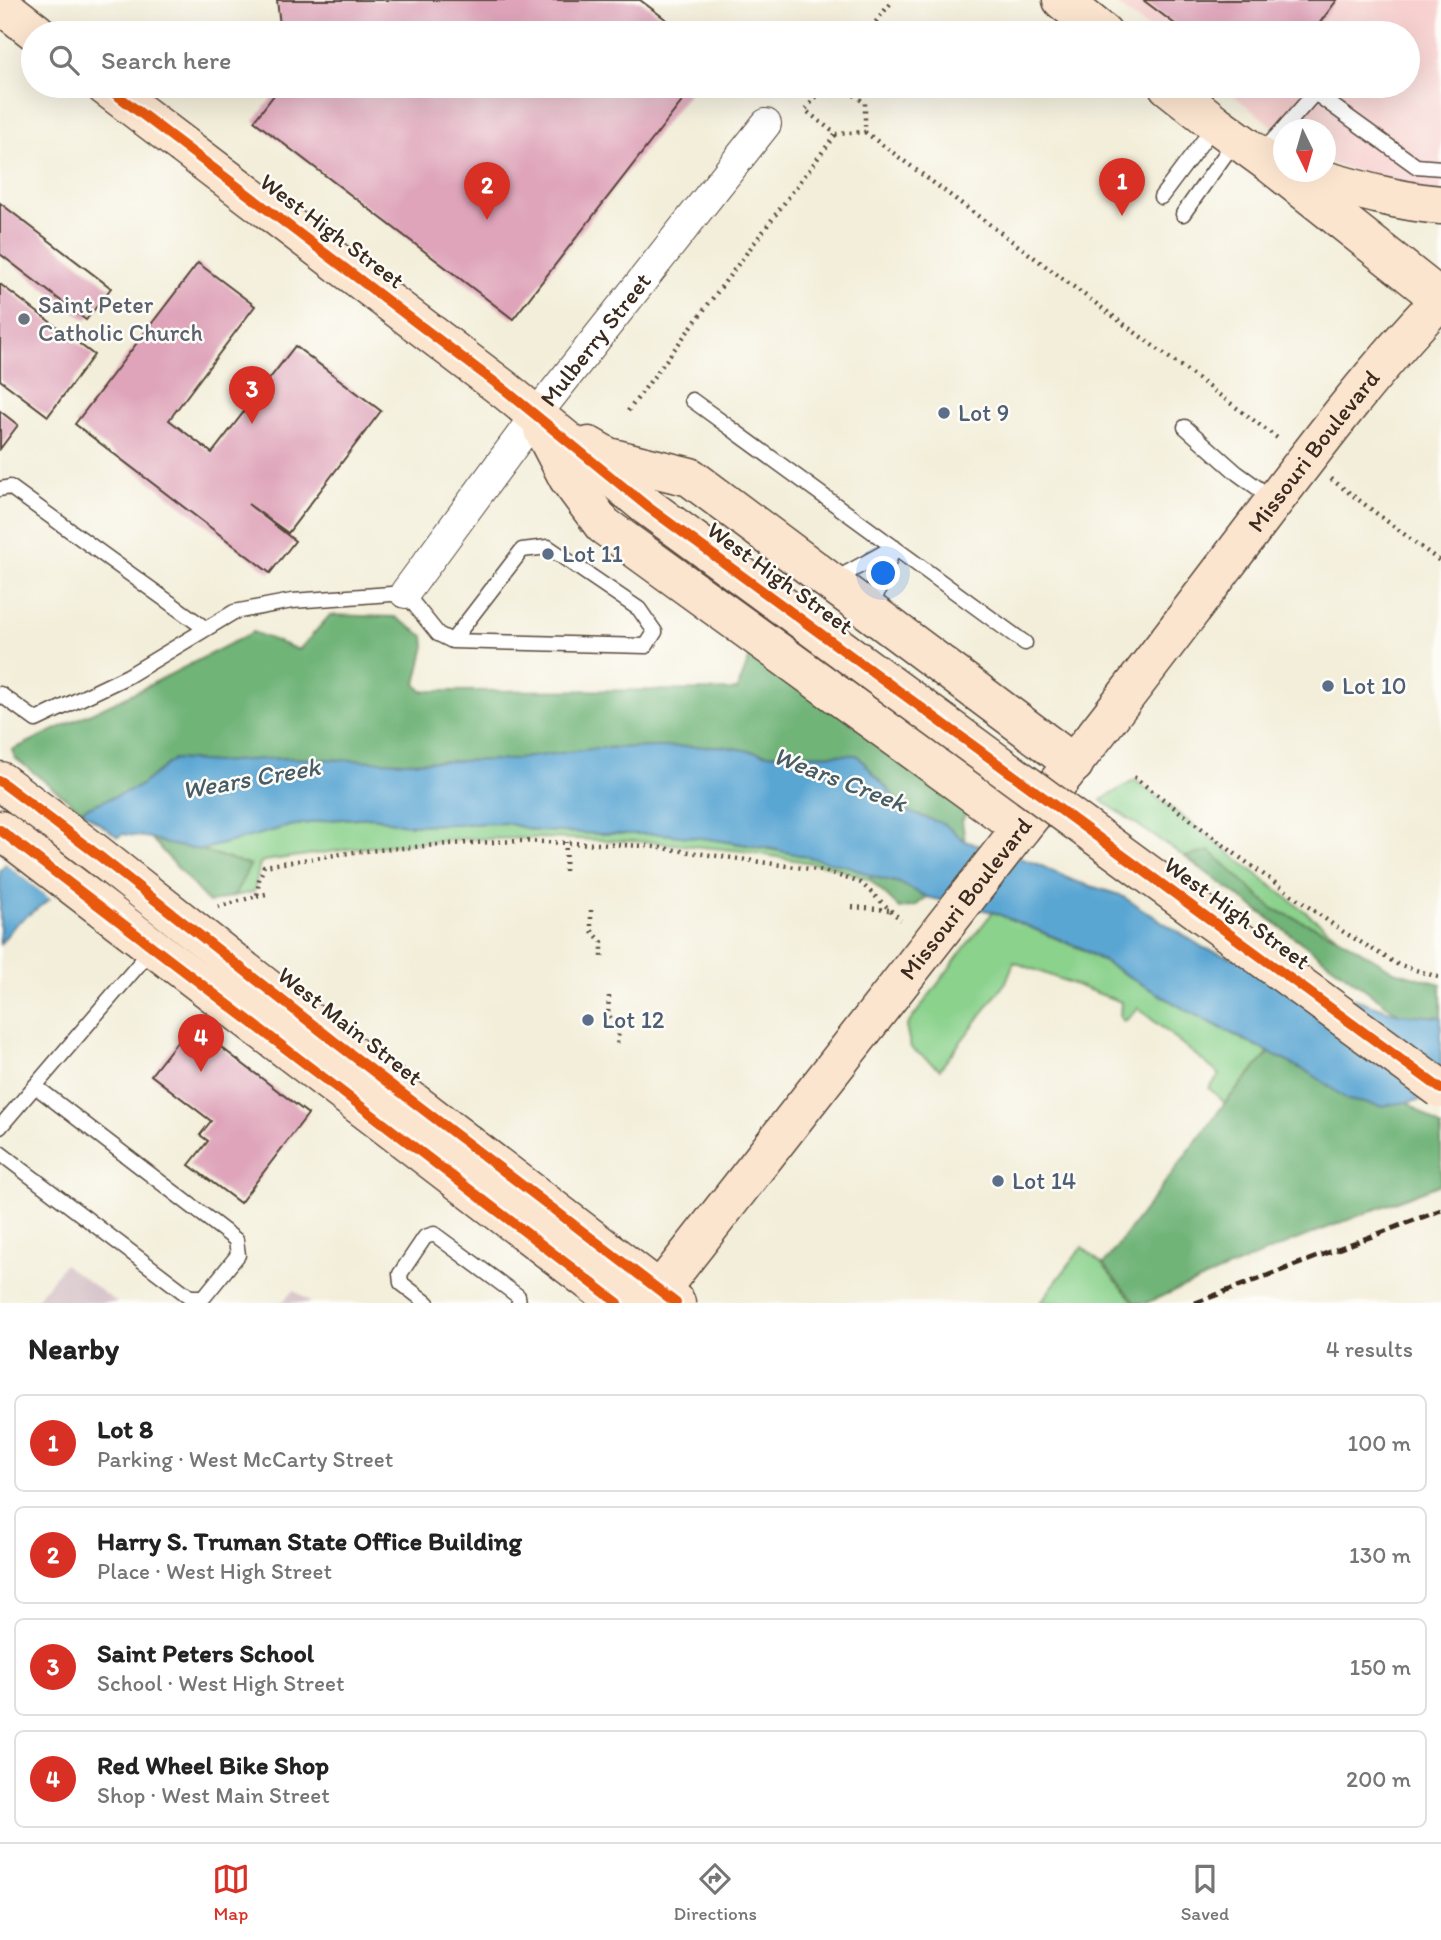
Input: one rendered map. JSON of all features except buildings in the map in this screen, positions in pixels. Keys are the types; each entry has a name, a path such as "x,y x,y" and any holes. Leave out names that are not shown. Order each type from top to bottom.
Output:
{"street":[{"path":"1062,0 1088,21"},
{"name":"West High Street","path":"121,98 536,415 648,507 1441,1089"},
{"path":"1184,98 1260,154 1441,299"},
{"name":"Mulberry Street","path":"405,593 536,415 766,124"},
{"path":"1260,154 1378,194 1417,203 1441,205"},
{"name":"Missouri Boulevard","path":"662,1299 947,924 1074,764 1306,460 1406,335 1441,299"},
{"path":"536,415 608,457 690,477 1074,764"},
{"path":"536,415 568,478 603,525 1021,828"},
{"name":"West Main Street","path":"0,781 98,855 662,1299"},
{"path":"12,839 618,1303"}],"lane":[{"path":"1183,214 1260,154 1310,98"},
{"path":"1329,98 1416,166 1441,168"},
{"path":"1161,197 1260,154"},
{"path":"692,400 1026,643"},
{"path":"1185,427 1237,473 1275,500"},
{"path":"0,489 10,487 206,629"},
{"path":"0,694 36,720 128,676 233,612 292,601 405,593 438,634 452,641 646,646 655,632 639,608 548,547 522,550 452,641"},
{"path":"831,582 894,547"},
{"path":"870,611 894,547"},
{"path":"0,1127 153,948"},
{"path":"0,1153 190,1297 204,1297 238,1255 236,1240 35,1086"},
{"path":"427,1303 401,1283 400,1274 425,1237 435,1234 519,1296 519,1303"}],"path":[{"path":"876,21 893,0"},
{"path":"815,98 805,110 836,134 865,132 1441,562"},
{"path":"858,98 865,103 865,132"},
{"path":"628,411 836,134"},
{"path":"1134,777 1342,931 1397,964 1441,978"},
{"path":"565,871 566,842"},
{"path":"257,896 264,866 355,852 449,844 566,842 647,846 824,871 861,883 901,920"},
{"path":"217,907 266,894"},
{"path":"852,907 890,911"},
{"path":"590,910 591,930 602,942 602,960"},
{"path":"609,996 608,1014 619,1030 617,1046"}],"shaded area":[{"path":"1111,0 1441,0 1441,196 1336,165 1336,119 1273,119 1273,126 1236,98 1420,98 1420,21 1138,21"},
{"path":"64,1264 118,1303 34,1303"},
{"path":"294,1290 311,1303 281,1303"}],"green space":[{"path":"330,615 395,617 424,636 425,646 416,684 422,691 737,690 753,649 968,810 962,821 965,841 944,824 908,812 857,755 768,754 721,746 599,748 508,760 405,762 285,758 215,762 174,759 138,787 81,810 15,758 12,750 142,689 253,632 299,650"},
{"path":"1135,780 1338,937 1273,909 1210,852 1185,857 1101,800"},
{"path":"373,817 405,825 506,823 537,831 662,834 709,839 819,858 871,876 870,880 834,867 743,851 652,842 548,838 460,839 357,848 264,861 260,863 254,892 234,896 250,865 200,850 290,826"},
{"path":"151,838 250,865 234,896 209,903"},
{"path":"1210,851 1273,909 1338,937 1394,971 1441,984 1441,1017 1399,1014 1185,857"},
{"path":"871,876 900,883 927,897 915,906 900,909 870,880"},
{"path":"993,912 1081,949 1186,1010 1269,1053 1225,1103 1209,1088 1220,1075 1138,1008 1123,1021 1120,1017 1121,1002 1014,962 1006,982 940,1069 911,1048 906,1027"},
{"path":"1269,1053 1312,1074 1348,1100 1381,1106 1406,1101 1441,1127 1441,1184 1301,1238 1146,1303 1135,1303 1103,1265 1225,1103"},
{"path":"1082,1247 1103,1265 1135,1303 1040,1303"}],"water":[{"name":"Wears Creek","path":"721,746 768,754 857,755 908,812 944,824 965,841 1035,863 1074,881 1120,895 1204,948 1399,1014 1441,1017 1441,1097 1381,1106 1348,1100 1312,1074 1186,1010 1081,948 993,912 927,897 900,883 871,876 851,867 768,848 662,834 537,831 506,823 405,825 373,817 290,826 200,850 151,838 122,834 118,837 81,810 138,787 174,759 215,762 285,758 405,762 508,760 599,748"},
{"path":"6,864 50,899 16,924 0,944 0,870"}],"pier":[{"path":"9,862 52,896 50,899 6,864"}],"railway":[{"path":"1195,1303 1441,1210"}],"cycle path":[{"path":"121,98 505,390 648,507 1441,1089"},
{"path":"0,781 676,1303"},
{"path":"0,830 618,1303"}],"place":[{"name":"Lot 8","path":"1122,216"},
{"name":"Harry S. Truman State Office Building","path":"487,220"},
{"name":"Saint Peter Catholic Church","path":"24,319"},
{"name":"Lot 9","path":"944,413"},
{"name":"Saint Peters School","path":"252,424"},
{"name":"Lot 11","path":"548,554"},
{"name":"Lot 10","path":"1328,686"},
{"name":"Lot 12","path":"588,1020"},
{"name":"Red Wheel Bike Shop","path":"201,1072"},
{"name":"Lot 14","path":"998,1181"}]}
